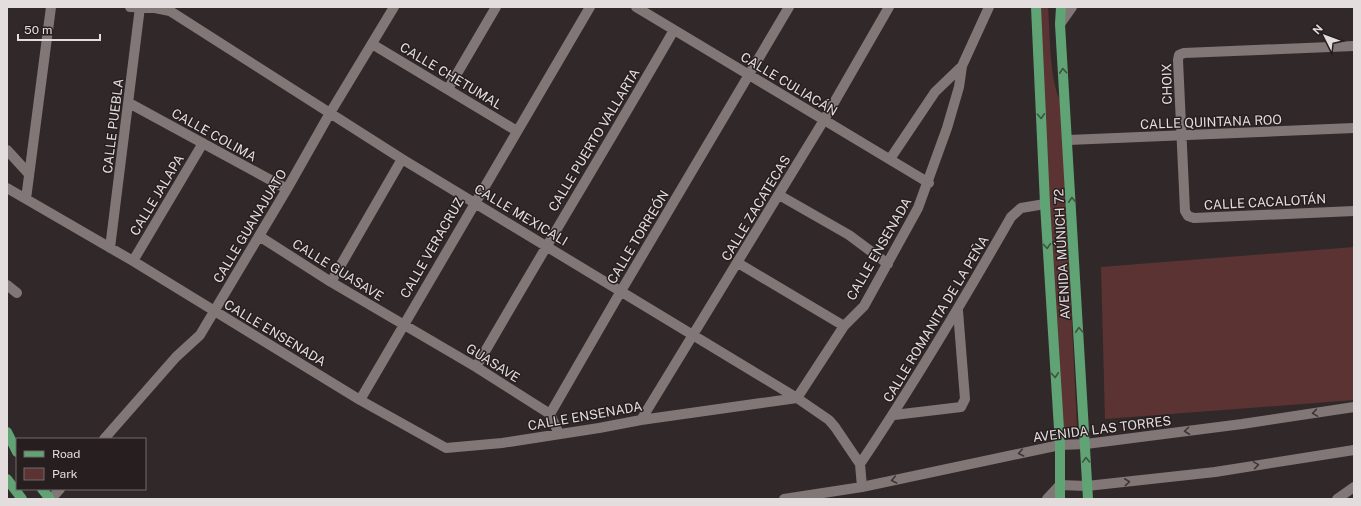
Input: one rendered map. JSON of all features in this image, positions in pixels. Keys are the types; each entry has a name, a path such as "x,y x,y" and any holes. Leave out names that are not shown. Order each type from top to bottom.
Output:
{"main road":[{"name":"AVENIDA MÚNICH 72","path":"1036,7 1044,204 1060,445 1060,499"},
{"name":"AVENIDA MÚNICH 72","path":"1061,7 1060,24 1086,444 1088,499"},
{"path":"7,432 16,450"},
{"path":"7,479 22,499"},
{"path":"43,490 51,499"}],"street":[{"path":"26,199 51,7"},
{"name":"CALLE MEXICALI","path":"130,7 155,7 170,11 402,159 621,290 693,336 797,398 829,420 860,464 862,486"},
{"name":"CALLE PUEBLA","path":"110,248 140,7"},
{"name":"CALLE GUANAJUATO","path":"105,438 176,357 200,334 394,7"},
{"path":"448,89 496,7"},
{"name":"CALLE VERACRUZ","path":"360,400 474,202 590,7"},
{"name":"CALLE CULIACÁN","path":"636,7 929,183"},
{"name":"CALLE TORREÓN","path":"550,414 621,290 789,7"},
{"name":"CALLE ZACATECAS","path":"642,420 824,120 889,7"},
{"name":"CALLE ENSENADA","path":"7,188 133,260 360,400 446,448 502,443 642,420 797,398 844,326 864,306 918,208 929,183 947,128 959,87 962,66 989,7"},
{"path":"1060,24 1072,7"},
{"name":"CALLE PUERTO VALLARTA","path":"476,367 546,245 618,127 674,30"},
{"name":"CALLE CHETUMAL","path":"372,44 517,131"},
{"name":"CHOIX","path":"1181,136 1179,55 1184,53 1354,46"},
{"path":"890,159 935,92 962,66"},
{"name":"CALLE COLIMA","path":"129,103 287,189"},
{"name":"CALLE QUINTANA ROO","path":"1068,140 1354,128"},
{"name":"CALLE CACALOTÁN","path":"1181,136 1184,211 1188,216 1194,218 1354,211"},
{"name":"CALLE JALAPA","path":"133,260 203,143"},
{"path":"7,150 29,174"},
{"path":"331,282 402,159"},
{"path":"779,195 849,235 888,264"},
{"name":"CALLE ROMANITA DE LA PEÑA","path":"860,464 894,415 958,311 1011,217 1016,211 1022,208 1044,204"},
{"name":"CALLE GUASAVE","path":"259,236 331,282 403,325"},
{"path":"738,263 844,326"},
{"path":"7,285 17,293"},
{"path":"894,415 961,407 963,404 965,399 958,311"},
{"name":"GUASAVE","path":"403,325 476,367 550,414"},
{"name":"AVENIDA LAS TORRES","path":"784,499 862,486 1060,445 1086,444 1242,424 1354,407"},
{"path":"550,414 559,434"},
{"path":"1047,499 1060,485 1087,486 1215,472 1354,450"},
{"path":"1337,499 1354,487"},
{"path":"51,499 59,490"}],"green space":[{"path":"1036,7 1048,7 1052,70 1057,93 1061,102 1077,427 1071,434 1068,434 1062,426"},
{"path":"1354,247 1354,400 1105,419 1101,267"}]}
